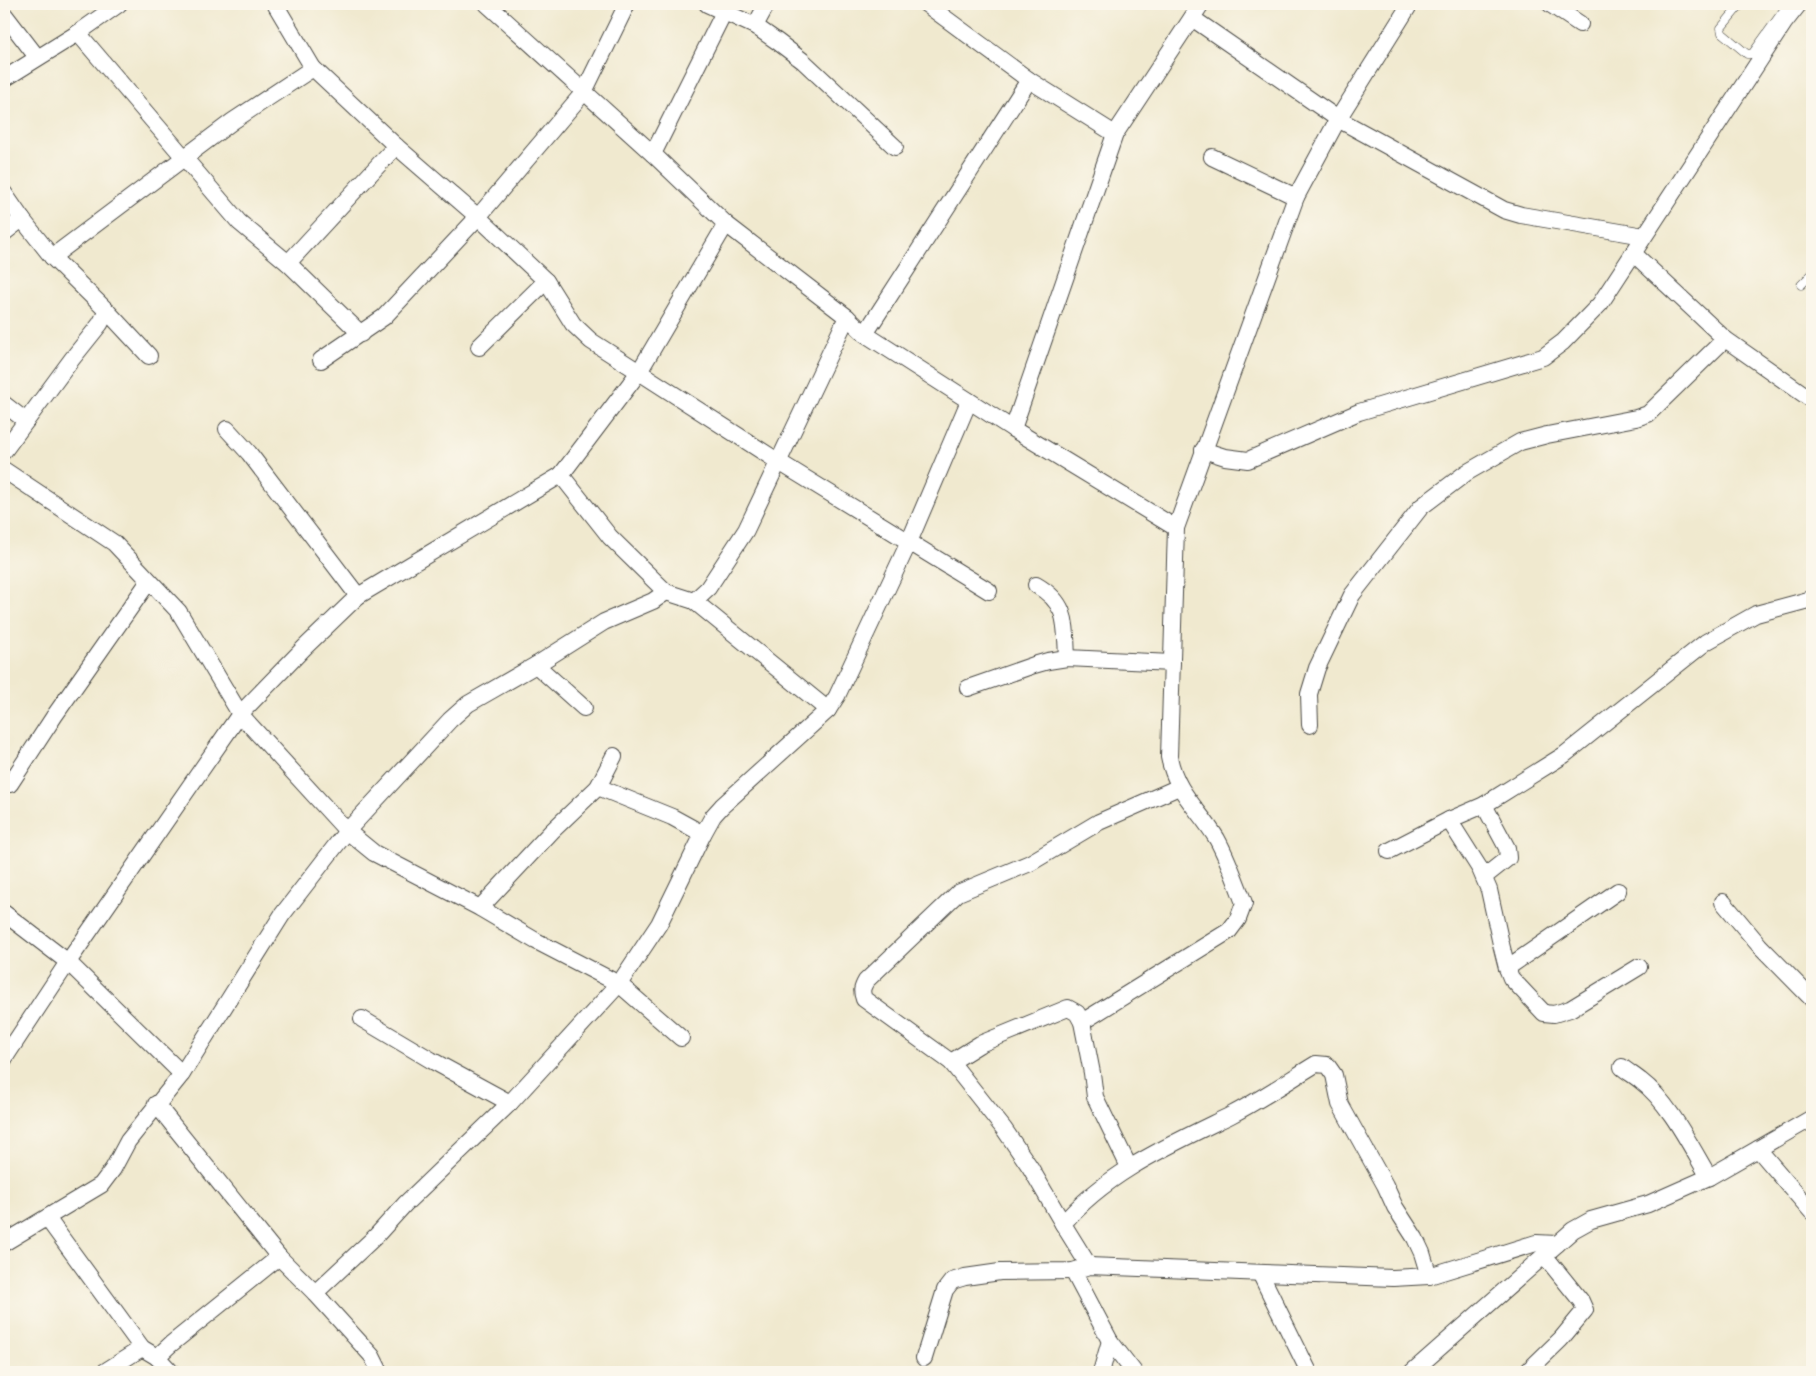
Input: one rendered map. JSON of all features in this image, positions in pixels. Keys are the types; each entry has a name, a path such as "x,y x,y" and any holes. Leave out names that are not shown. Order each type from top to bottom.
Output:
{"street":[{"path":"4,79 36,57 78,33 119,4"},
{"path":"275,4 313,68 396,146 478,217 546,281 573,324 591,341 779,462 990,591"},
{"path":"487,4 653,154 726,224 847,317 865,334 1013,429 1176,528"},
{"path":"321,360 362,334 384,317 478,217 584,92 627,4"},
{"path":"707,4 755,26 803,62 895,147"},
{"path":"755,26 767,4"},
{"path":"926,4 1029,80 1115,134"},
{"path":"1082,1022 1229,931 1238,919 1244,903 1216,838 1179,787 1171,769 1168,756 1176,528 1296,197 1338,119 1410,4"},
{"path":"1550,4 1580,24"},
{"path":"1204,450 1225,457 1248,460 1358,412 1543,357 1563,342 1600,304 1784,23 1799,4"},
{"path":"1013,429 1115,134 1195,9 1338,119 1504,210 1521,215 1644,236"},
{"path":"653,154 724,12"},
{"path":"4,14 36,57"},
{"path":"78,33 185,156 239,222 288,262 362,334"},
{"path":"52,257 232,121 313,68"},
{"path":"865,334 1029,80"},
{"path":"288,262 396,146"},
{"path":"1212,157 1296,197"},
{"path":"4,193 52,257 149,356"},
{"path":"4,233 22,219"},
{"path":"4,1059 68,962 240,714 358,596 561,474 639,372 726,224"},
{"path":"1633,253 1725,339 1812,400"},
{"path":"479,347 546,281"},
{"path":"4,451 100,324 107,311"},
{"path":"694,601 708,588 746,530 847,317"},
{"path":"1310,725 1309,694 1317,668 1352,595 1421,507 1466,473 1520,442 1547,434 1636,418 1648,414 1725,339"},
{"path":"315,1293 376,1236 411,1198 510,1103 619,984 659,924 713,816 828,710 837,696 908,542 969,401"},
{"path":"4,404 26,421"},
{"path":"227,429 249,453 358,596"},
{"path":"4,470 114,543 179,612 240,714 347,831 374,853 619,984 682,1038"},
{"path":"561,474 610,537 666,592 694,601 828,710"},
{"path":"10,784 55,715 149,581"},
{"path":"1036,585 1055,600 1064,615 1067,658"},
{"path":"4,1243 101,1185 113,1169 128,1141 182,1074 282,915 347,831 450,720 468,704 536,665 604,622 653,601 666,592"},
{"path":"1389,851 1449,820 1484,805 1564,755 1706,642 1756,614 1812,599"},
{"path":"968,688 1034,665 1067,658 1172,663"},
{"path":"536,665 584,708"},
{"path":"480,908 552,832 598,787 614,756"},
{"path":"598,787 672,817 703,834"},
{"path":"1089,1266 1030,1167 1004,1128 951,1062 864,999 862,988 866,981 958,893 1030,863 1099,822 1179,787"},
{"path":"1484,805 1507,848 1508,858 1484,877"},
{"path":"1449,820 1484,877 1511,978 1544,1013 1554,1014 1570,1009 1638,967"},
{"path":"1507,968 1618,891"},
{"path":"1723,902 1759,945 1812,999"},
{"path":"4,913 68,962 182,1074"},
{"path":"951,1062 980,1044 1068,1008 1077,1013 1082,1022 1095,1098 1130,1167"},
{"path":"362,1019 430,1060 510,1103"},
{"path":"1063,1224 1074,1210 1130,1167 1232,1114 1316,1064 1327,1065 1334,1075 1340,1104 1385,1185 1395,1207 1415,1238 1429,1276"},
{"path":"1622,1068 1642,1081 1659,1098 1676,1122 1709,1177"},
{"path":"156,1104 279,1257 315,1293 372,1356 380,1372"},
{"path":"1412,1372 1573,1230 1591,1220 1648,1204 1709,1177 1812,1118"},
{"path":"1758,1149 1812,1212"},
{"path":"46,1218 142,1348 158,1357 171,1372"},
{"path":"924,1358 945,1290 952,1281 965,1277 1000,1272 1073,1271 1089,1266 1394,1278 1429,1276 1536,1243 1557,1244"},
{"path":"1527,1372 1561,1339 1585,1310 1581,1302 1544,1255"},
{"path":"158,1357 171,1344 279,1257"},
{"path":"1073,1271 1110,1341 1134,1372"},
{"path":"1260,1273 1309,1372"},
{"path":"1101,1372 1110,1341"},
{"path":"104,1372 142,1348"}],"lane":[{"path":"1741,4 1721,28 1722,33 1747,54 1752,54 1788,4"},
{"path":"1801,285 1812,274"}]}
